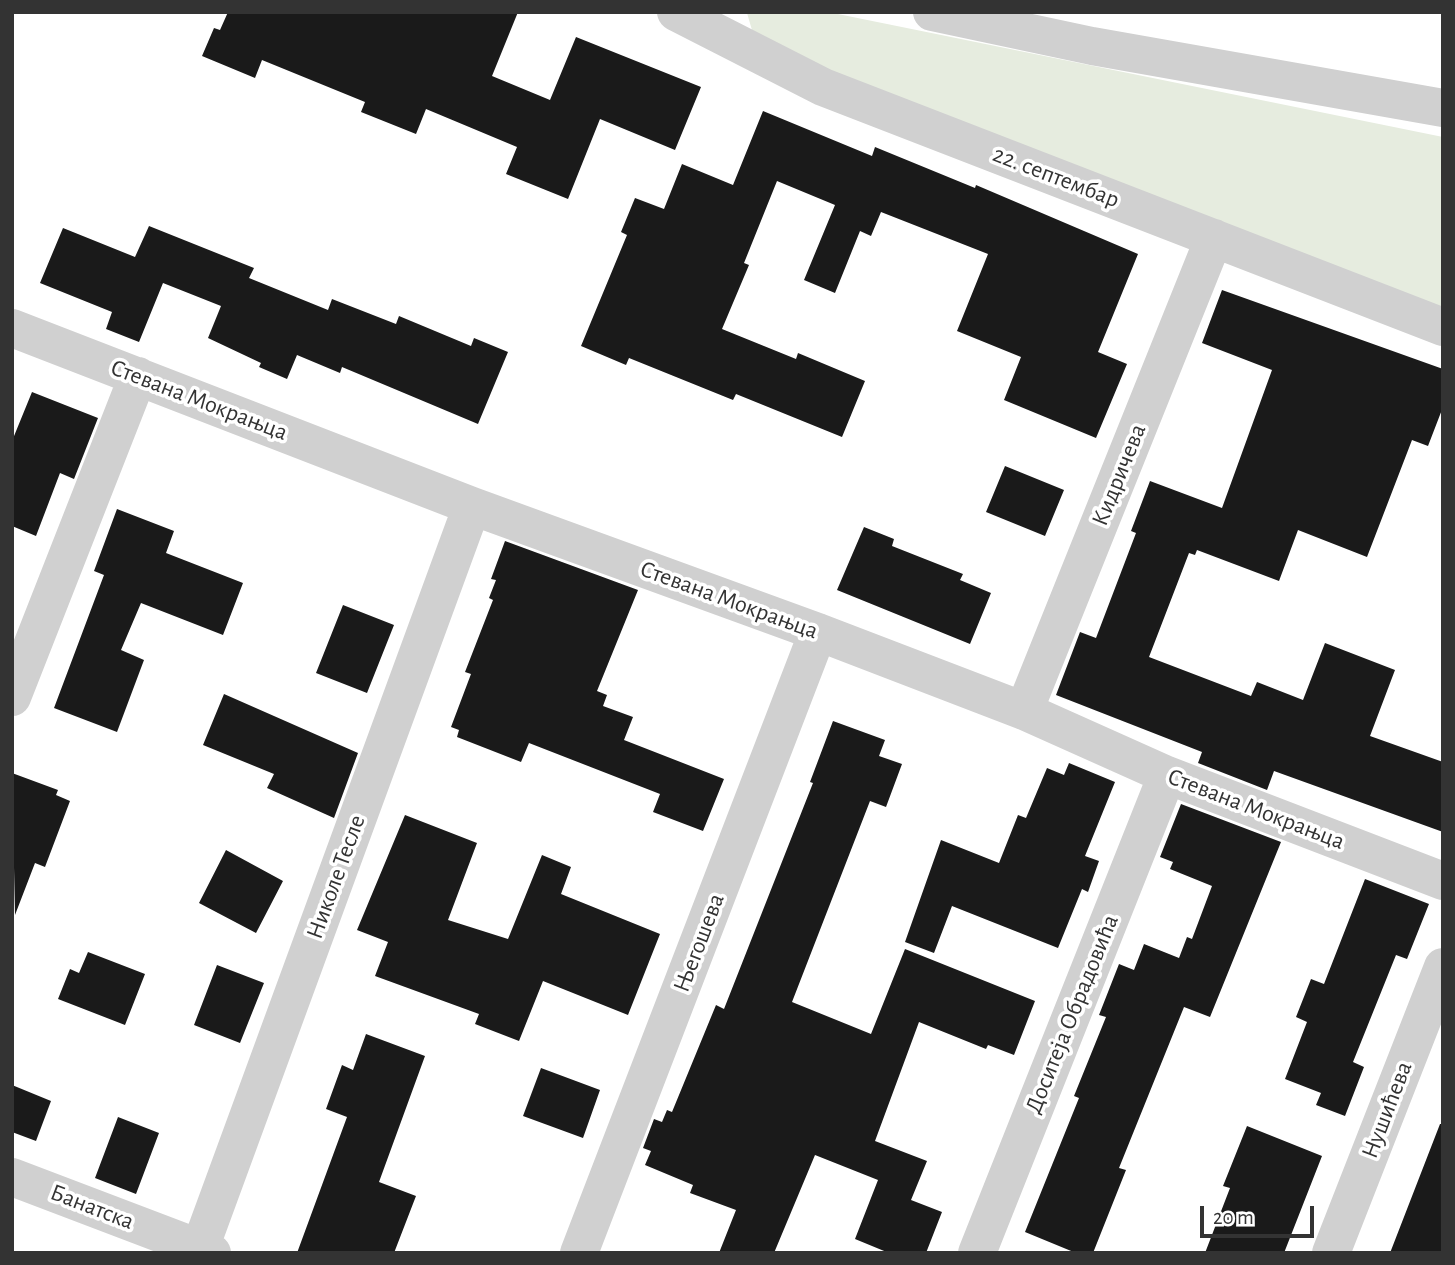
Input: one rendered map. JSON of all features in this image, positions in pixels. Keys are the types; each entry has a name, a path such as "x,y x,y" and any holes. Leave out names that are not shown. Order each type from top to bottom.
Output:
{"street":[{"name":"22. септембар","path":"676,12 823,87 1443,327"},
{"path":"932,12 1095,29 1443,108"},
{"name":"Кидричева","path":"1024,711 1214,238"},
{"name":"Стевана Мокрањца","path":"12,328 472,506 818,632 1024,711 1167,775 1443,881"},
{"path":"12,697 138,376"},
{"name":"Николе Тесле","path":"206,1250 472,506"},
{"name":"Његошева","path":"579,1253 818,632"},
{"name":"Доситеја Обрадовића","path":"977,1253 1167,775"},
{"name":"Нушићева","path":"1331,1253 1443,967"},
{"name":"Банатска","path":"12,1177 206,1250"}],"shaded area":[{"path":"828,12 1443,137 1443,310 880,92 754,37 747,13"}],"building":[{"path":"228,12 518,12 492,76 550,100 576,37 701,87 675,150 600,119 568,199 506,174 517,147 426,109 416,134 361,112 365,102 262,60 255,78 202,56 214,28 220,30"},
{"path":"763,111 872,156 875,147 975,188 976,185 1138,254 1098,352 1127,364 1096,438 1004,400 1021,357 957,331 988,254 881,212 871,236 860,231 835,293 804,280 835,205 777,181 744,263 749,265 722,329 796,359 798,353 865,381 842,437 736,394 733,400 629,358 626,365 581,346 627,235 621,232 635,198 664,209 682,164 733,185"},
{"path":"149,226 254,268 249,278 328,310 332,299 396,324 399,316 471,346 474,338 508,352 478,424 342,367 340,373 297,355 287,379 259,367 261,363 208,338 221,306 163,283 139,342 106,329 112,312 40,283 63,228 135,257"},
{"path":"1222,290 1443,369 1443,407 1428,446 1412,440 1367,557 1298,530 1279,581 1197,550 1195,555 1189,553 1149,657 1251,696 1257,682 1303,700 1325,643 1395,670 1370,736 1443,762 1443,832 1274,771 1267,790 1198,763 1202,752 1056,695 1080,632 1096,638 1136,533 1131,531 1150,481 1222,508 1272,370 1202,343"},
{"path":"32,392 98,418 74,479 60,473 36,536 12,526 12,441"},
{"path":"1005,466 1064,490 1045,536 986,512"},
{"path":"117,509 174,531 166,553 243,583 223,635 141,603 121,650 144,660 117,732 54,708 104,575 94,571"},
{"path":"864,527 894,539 892,546 963,574 960,580 991,593 970,644 837,590"},
{"path":"505,541 638,590 597,691 607,695 603,706 633,717 624,740 724,779 703,831 653,812 660,794 529,743 521,762 457,737 459,730 451,727 471,674 465,672 493,600 489,598 496,580 491,579"},
{"path":"343,605 394,625 367,693 316,673"},
{"path":"224,694 358,753 334,818 267,788 274,774 203,745"},
{"path":"833,721 885,740 879,756 902,764 886,807 870,801 792,1002 871,1034 905,949 1035,1001 1014,1055 988,1045 986,1049 919,1022 875,1141 927,1161 911,1200 942,1212 926,1253 889,1253 855,1239 878,1180 815,1155 774,1253 719,1253 736,1210 690,1193 693,1185 645,1165 651,1151 643,1148 654,1119 662,1122 667,1110 672,1112 716,1005 724,1009 813,783 810,782"},
{"path":"1069,763 1115,782 1085,856 1099,861 1088,892 1082,889 1058,948 952,906 934,953 905,942 941,840 999,863 1018,815 1026,818 1047,768 1064,775"},
{"path":"12,773 58,790 56,795 70,801 45,867 35,863 15,915"},
{"path":"1181,804 1281,842 1210,1017 1184,1007 1119,1168 1126,1170 1093,1253 1076,1253 1025,1232 1079,1098 1074,1096 1106,1017 1099,1015 1119,964 1134,970 1144,944 1179,958 1187,937 1192,939 1212,886 1170,869 1173,862 1160,857"},
{"path":"405,815 477,843 448,920 508,939 542,855 571,867 561,894 660,934 628,1015 543,981 519,1041 475,1024 479,1014 375,976 388,942 357,930"},
{"path":"226,850 283,881 256,933 199,903"},
{"path":"1365,879 1429,904 1407,959 1396,955 1353,1062 1364,1067 1345,1116 1316,1105 1321,1093 1285,1079 1307,1022 1296,1017 1311,979 1324,984"},
{"path":"88,952 145,974 125,1025 58,999 70,969 79,973"},
{"path":"217,965 264,983 240,1043 194,1025"},
{"path":"366,1034 425,1056 379,1182 416,1196 394,1253 297,1253 347,1117 326,1109 342,1065 353,1070"},
{"path":"541,1068 600,1090 583,1138 523,1116"},
{"path":"12,1085 51,1101 36,1141 12,1132"},
{"path":"118,1117 159,1133 136,1194 95,1178"},
{"path":"1440,1124 1443,1124 1443,1253 1390,1253"},
{"path":"1247,1126 1322,1156 1284,1253 1205,1253 1230,1188 1223,1186"}]}
